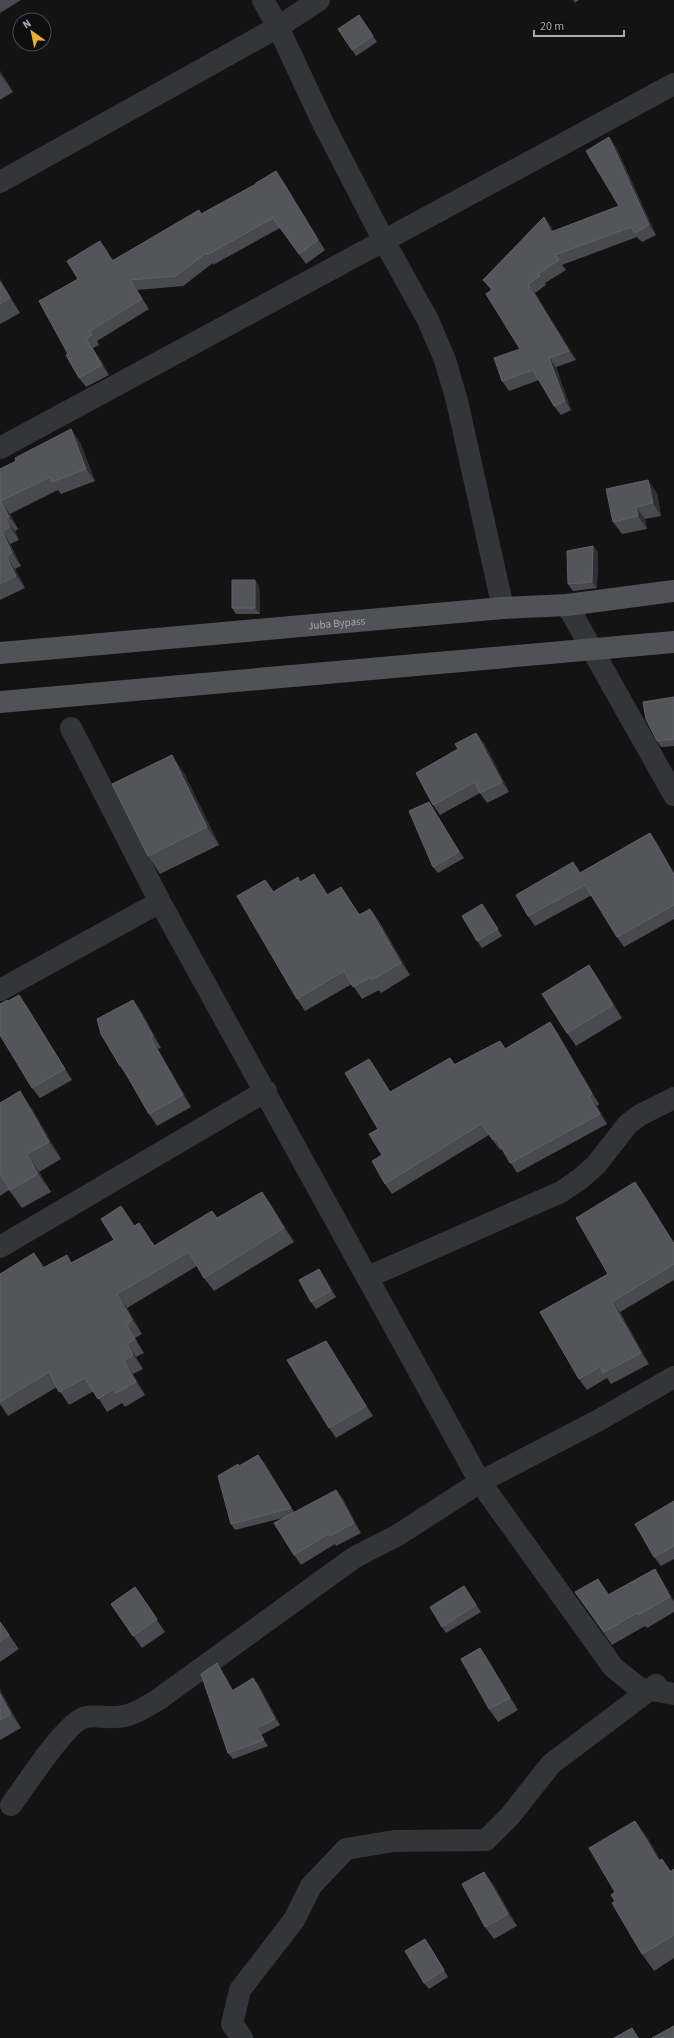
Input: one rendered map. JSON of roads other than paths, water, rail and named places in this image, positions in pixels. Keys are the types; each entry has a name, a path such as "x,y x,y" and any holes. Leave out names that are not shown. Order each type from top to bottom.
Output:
{"main road":[{"name":"Juba Bypass","path":"0,653 503,608 567,605 674,591"},
{"path":"0,702 674,642"}],"street":[{"path":"263,0 278,27 323,123 383,239 428,320 445,360 457,401 503,608"},
{"path":"0,182 278,27 319,0"},
{"path":"0,448 383,239 674,84"},
{"path":"567,605 674,795"},
{"path":"71,728 160,902 266,1090 480,1482 613,1667 639,1688 665,1690"},
{"path":"0,990 160,902"},
{"path":"0,1247 266,1090"},
{"path":"368,1277 561,1192 580,1179 596,1165 628,1124 640,1115 674,1098"},
{"path":"11,1805 71,1725 85,1716 115,1717 134,1714 159,1699 355,1557 398,1535 480,1482 599,1420 674,1378"},
{"path":"665,1690 674,1705"},
{"path":"242,2038 232,2024 240,1990 294,1920 311,1886 346,1849 394,1841 486,1840 510,1816 551,1764 665,1690"}]}
